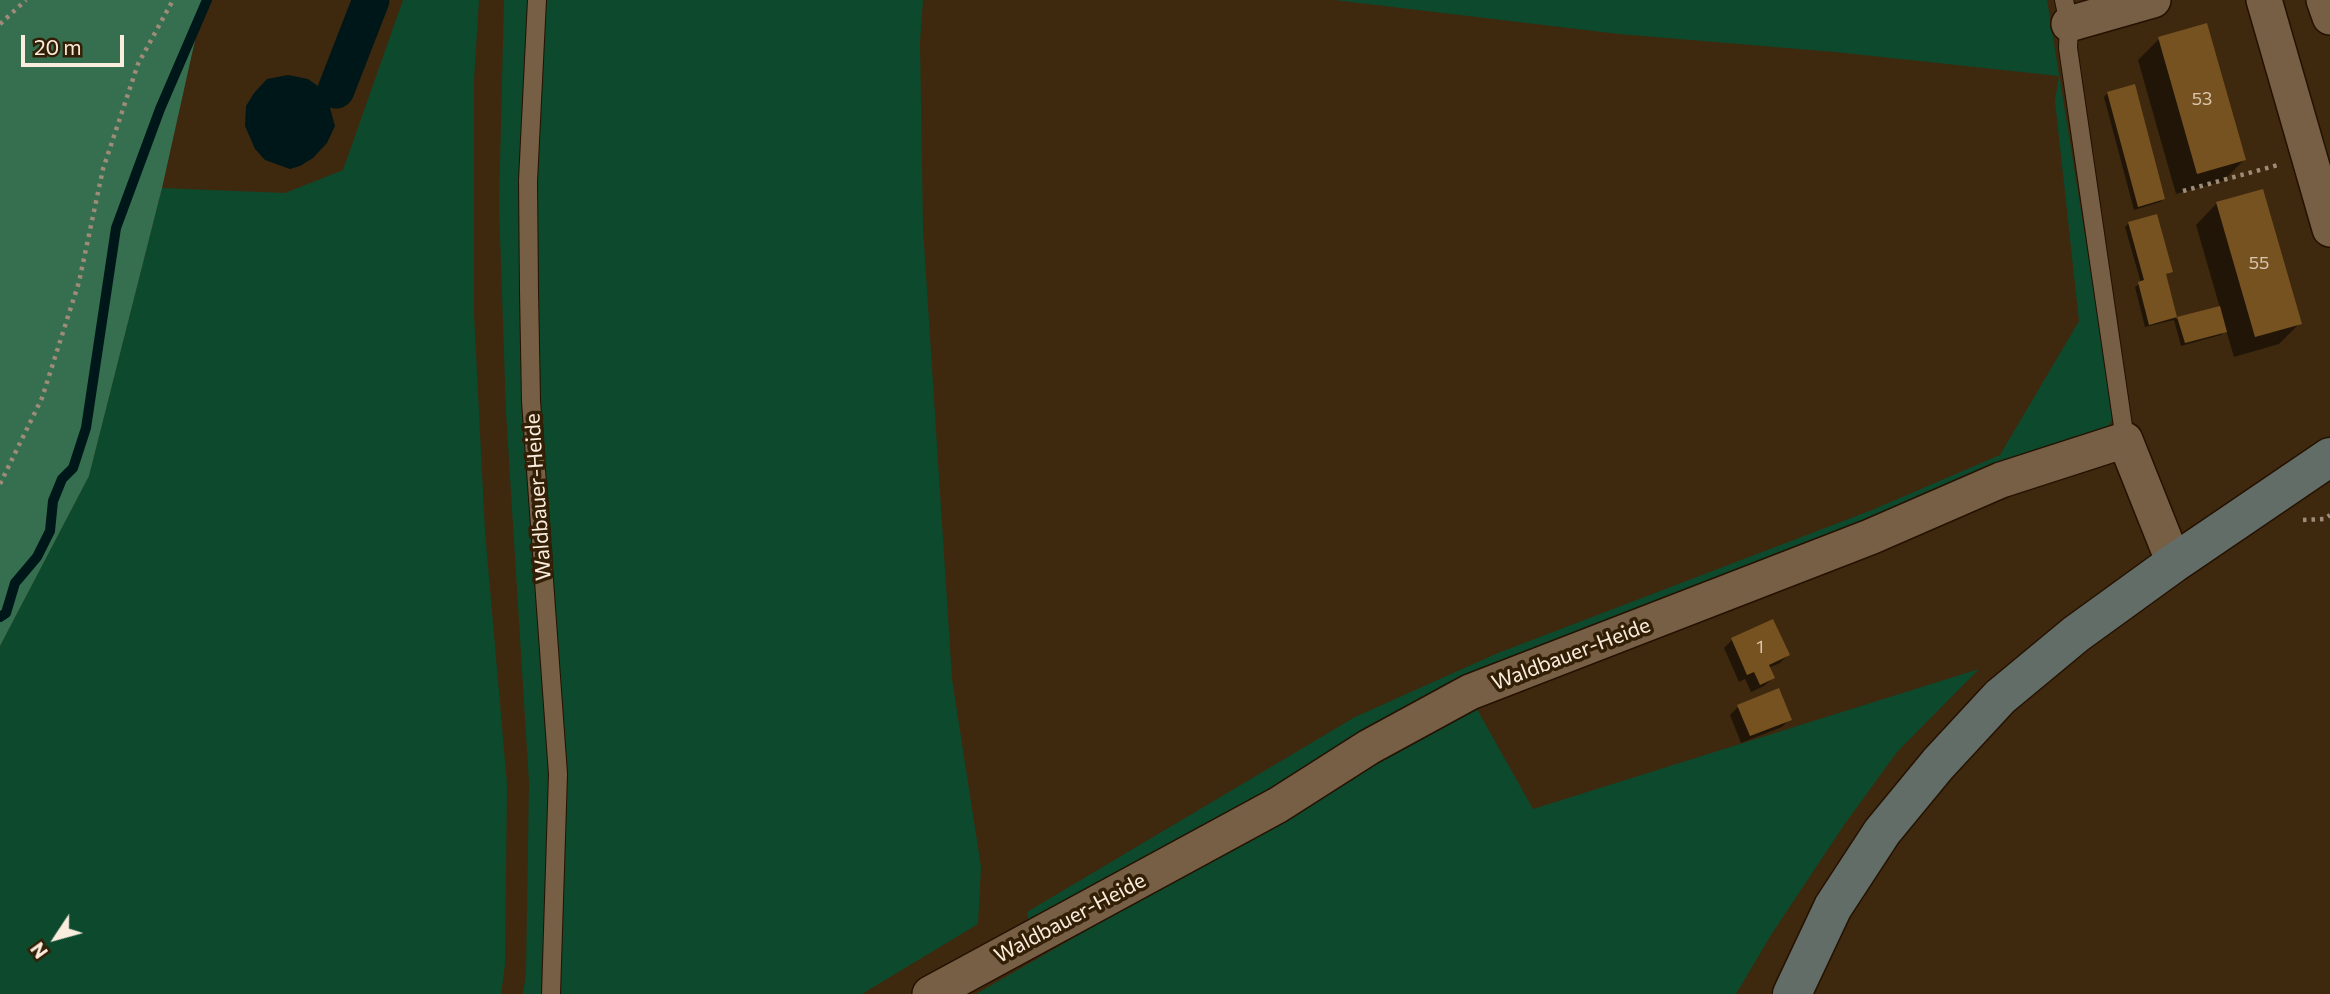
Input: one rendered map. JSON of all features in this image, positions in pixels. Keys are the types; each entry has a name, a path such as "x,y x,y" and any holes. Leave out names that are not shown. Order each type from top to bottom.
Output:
{"main road":[{"path":"1792,994 1833,907 1882,832 1938,764 2000,697 2076,634 2174,562 2330,457"}],"street":[{"path":"2066,12 2154,0"},
{"path":"2264,0 2330,229"},
{"path":"2324,0 2330,17"},
{"path":"2125,440 2174,562"},
{"name":"Waldbauer-Heide","path":"930,994 1278,805 1369,747 1470,692 1870,537 2001,480 2125,440"}],"lane":[{"name":"Waldbauer-Heide","path":"537,0 528,181 529,291 531,401 558,774 551,994"},
{"path":"2066,12 2068,48 2125,440"}],"path":[{"path":"0,24 26,0"},
{"path":"0,484 46,385 79,282 103,169 138,64 173,0"},
{"path":"2183,191 2309,156"}],"green space":[{"path":"0,0 204,0 162,188 89,476 0,646"},
{"path":"403,0 479,0 474,80 474,314 485,531 507,784 505,965 501,994 0,994 0,646 89,476 162,188 285,193 343,170"},
{"path":"504,0 923,0 920,42 923,228 952,679 981,867 978,924 862,994 523,994 526,973 529,782 506,412 499,206"},
{"path":"1334,0 2047,0 2114,415 2108,428 1741,579 1030,925 1027,912 1355,717 1498,653 1872,510 2000,455 2079,321 2055,101 2059,76 1835,52 1619,34"},
{"path":"1979,669 1897,752 1844,825 1771,935 1736,994 976,994 1474,704 1533,809"}],"shaded area":[{"path":"288,75 308,79 322,89 335,126 327,143 313,158 290,169 265,160 255,149 245,126 246,106 254,93 267,79"}],"building":[{"path":"2207,23 2246,160 2197,174 2158,37"},
{"path":"2135,84 2165,199 2138,207 2107,92"},
{"path":"2263,189 2302,324 2255,337 2216,202"},
{"path":"2157,214 2173,272 2166,274 2177,317 2149,325 2138,282 2144,280 2128,222"},
{"path":"2220,306 2227,332 2185,343 2177,317"},
{"path":"1773,619 1790,655 1769,665 1775,678 1760,685 1754,672 1747,675 1731,638"},
{"path":"1779,688 1792,720 1750,736 1737,705"}],"waterway":[{"path":"0,617 6,613 15,583 37,557 50,531 53,501 62,479 73,468 86,428 116,228 160,109 207,0"},
{"path":"336,90 371,0"}]}
